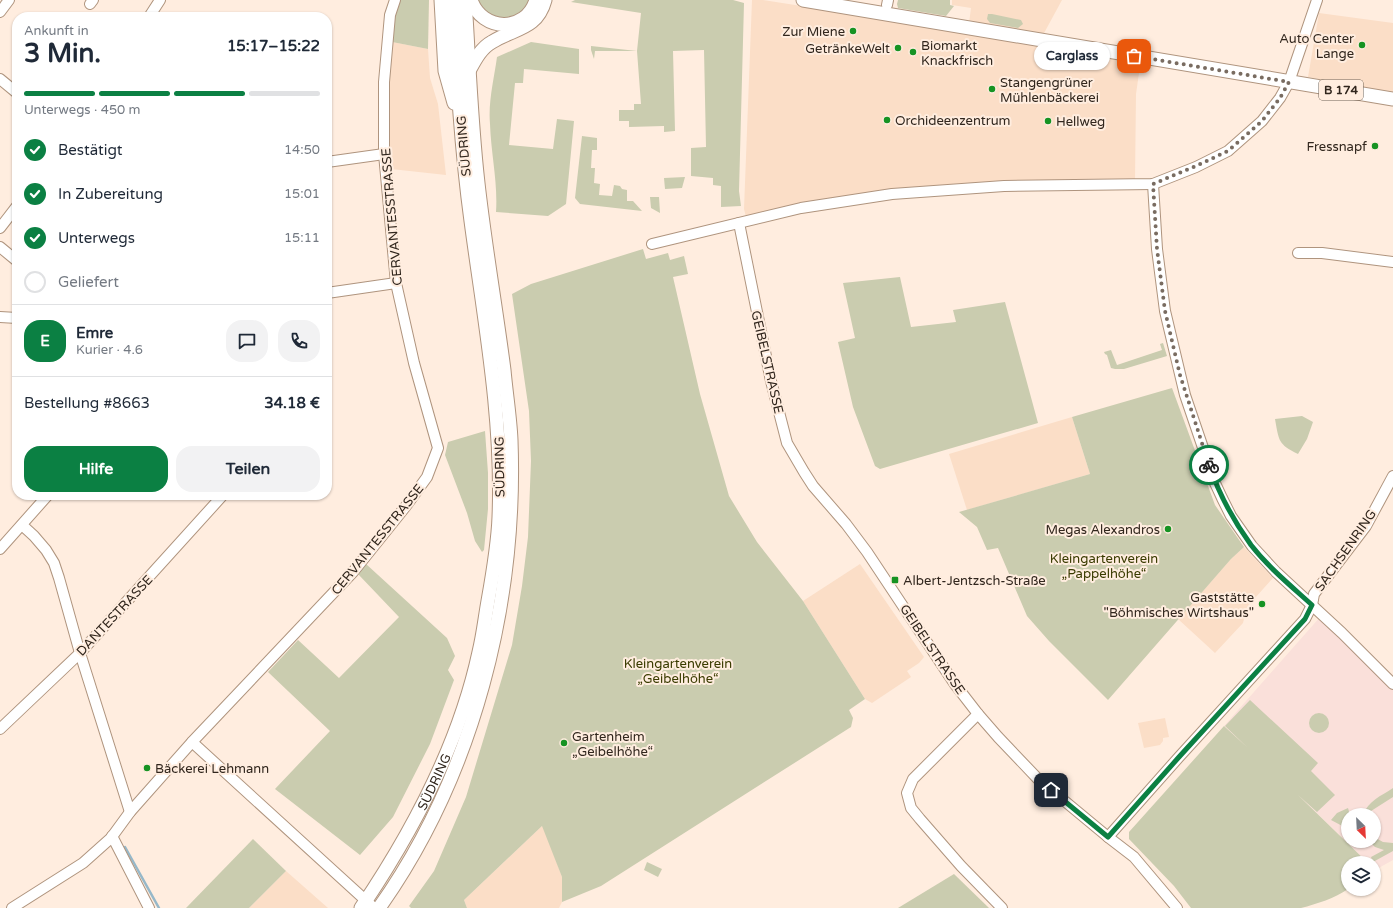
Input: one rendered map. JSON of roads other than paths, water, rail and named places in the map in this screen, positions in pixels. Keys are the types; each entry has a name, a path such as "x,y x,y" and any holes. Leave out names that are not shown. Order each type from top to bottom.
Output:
{"main road":[{"path":"441,0 445,71 461,124"},
{"name":"SÜDRING","path":"367,905 410,829 450,745 465,705 479,653 494,564 499,519 500,475 498,432 485,317 466,186 453,0"},
{"name":"SÜDRING","path":"379,908 407,866 428,828 454,769 471,724 493,649 505,584 509,550 512,481 511,438 497,315 477,176 465,0"},
{"path":"471,0 480,15 493,23 500,25 515,23 522,19 532,9 536,0"},
{"path":"469,71 480,52 491,42 530,25 537,17 545,0"},
{"name":"B 174","path":"803,0 1393,99"}],"street":[{"path":"0,12 9,0"},
{"path":"152,12 160,0"},
{"name":"CERVANTESSTRASSE","path":"12,908 83,863 112,836 130,812 192,742 352,572 406,506 427,477 438,448 414,363 396,283 384,154 384,82 390,14 395,0"},
{"path":"652,244 801,208 892,194 1004,186 1153,184 1228,151 1262,121 1280,98 1289,82 1317,0"},
{"path":"0,79 12,89"},
{"path":"332,161 384,154"},
{"path":"1153,184 1157,249 1165,311 1186,395 1215,483 1231,516 1252,546 1276,572 1342,633 1393,684"},
{"path":"0,228 12,212"},
{"name":"GEIBELSTRASSE","path":"739,223 771,381 787,442 804,472 813,486 846,524 867,552 954,683 978,714 1038,779 1134,857 1177,908"},
{"path":"0,246 12,257"},
{"path":"1298,253 1322,253 1393,262"},
{"path":"332,292 396,283"},
{"path":"0,317 12,318"},
{"name":"SACHSENRING","path":"1108,837 1305,619 1312,605 1314,594 1366,526 1393,476"},
{"path":"0,548 44,500"},
{"name":"DANTESTRASSE","path":"0,729 80,653 218,500"},
{"path":"22,525 46,550 54,564 80,653 130,812"},
{"path":"978,714 913,779 907,793 911,808 920,819 961,866 1002,908"},
{"path":"192,742 367,905"},
{"path":"112,836 149,908"}],"waterway":[{"path":"125,847 159,908"}],"place":[{"name":"Zur Miene","path":"853,31"},
{"name":"Auto Center Lange","path":"1362,45"},
{"name":"GetränkeWelt","path":"898,48"},
{"name":"Biomarkt Knackfrisch","path":"913,52"},
{"name":"Carglass","path":"1134,56"},
{"name":"Stangengrüner Mühlenbäckerei","path":"992,89"},
{"name":"Orchideenzentrum","path":"887,120"},
{"name":"Hellweg","path":"1048,121"},
{"name":"Fressnapf","path":"1375,146"},
{"name":"Megas Alexandros","path":"1168,529"},
{"name":"Albert-Jentzsch-Straße","path":"895,580"},
{"name":"Gaststätte \"Böhmisches Wirtshaus\"","path":"1262,604"},
{"name":"Gartenheim „Geibelhöhe“","path":"564,743"},
{"name":"Bäckerei Lehmann","path":"147,768"}],"park label":[{"name":"Kleingartenverein „Pappelhöhe“","path":"1104,566"},
{"name":"Kleingartenverein „Geibelhöhe“","path":"678,670"}]}
